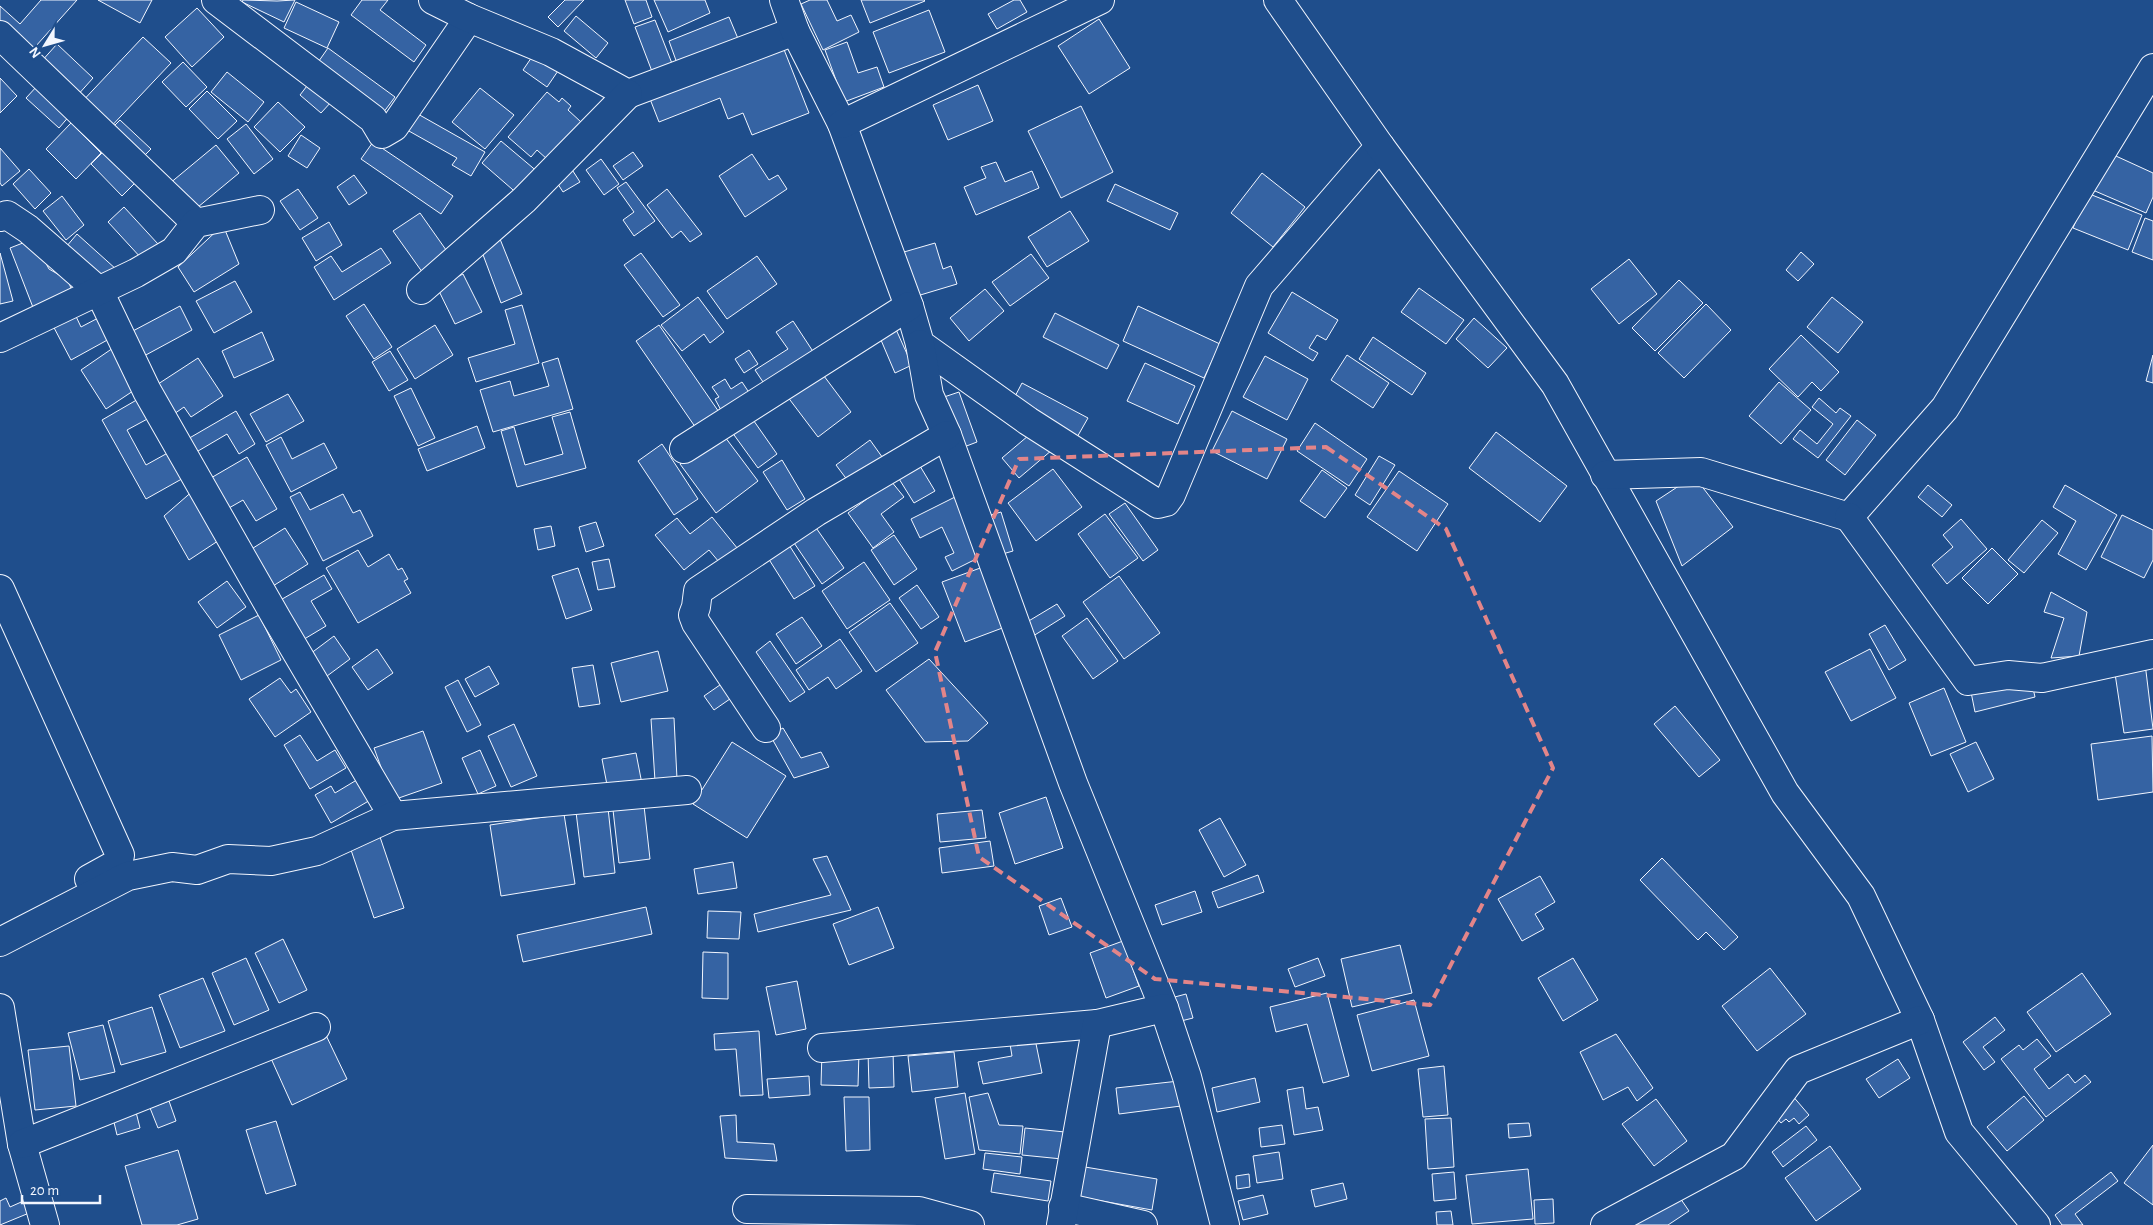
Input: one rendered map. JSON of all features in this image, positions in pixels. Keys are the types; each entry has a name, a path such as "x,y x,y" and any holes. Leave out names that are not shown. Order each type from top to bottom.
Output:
{"street":[{"path":"216,0 373,119 382,134 394,127 469,18"},
{"path":"433,0 469,18 551,52 628,94"},
{"path":"784,0 795,31 842,124 909,306 920,344 930,395 947,435 1073,783 1164,1008 1187,1077 1225,1225"},
{"path":"842,124 1100,0"},
{"path":"1278,0 1380,146 1555,384 1605,476 1785,793 1861,896 1920,1020 1959,1132 2036,1225"},
{"path":"422,290 524,200 628,94 795,31"},
{"path":"0,35 196,223"},
{"path":"1849,517 1945,408 2153,68"},
{"path":"920,344 1028,421 1158,504 1166,502 1171,495 1259,286 1380,146"},
{"path":"0,338 99,291 174,251 196,223 260,210"},
{"path":"0,218 7,215 28,228 99,291 147,391 277,619 393,816"},
{"path":"684,449 909,306"},
{"path":"766,728 692,615 696,607 698,592 816,512 947,435"},
{"path":"1605,476 1701,472 1849,517 1968,681 2008,675 2042,678 2153,654"},
{"path":"0,589 120,856 118,863 1,928"},
{"path":"1,928 128,876 172,867 197,870 228,858 271,861 317,851 393,816 687,790"},
{"path":"0,1008 22,1144 45,1225"},
{"path":"822,1048 1097,1024 1164,1008"},
{"path":"1605,1225 1734,1156 1798,1070 1920,1020"},
{"path":"1097,1024 1062,1216 1143,1225"},
{"path":"22,1144 316,1026"},
{"path":"747,1209 919,1211 970,1225"}],"highlighted area":[{"path":"1326,447 1446,529 1553,768 1430,1005 1155,979 979,857 935,652 1019,459"}],"building":[{"path":"41,0 77,0 27,56 0,31 0,6 20,24"},
{"path":"98,0 152,0 140,23"},
{"path":"243,0 295,0 284,22 242,2"},
{"path":"362,0 388,0 380,10 426,45 414,62 351,15"},
{"path":"565,0 584,0 558,27 548,17"},
{"path":"625,0 646,0 652,17 634,24"},
{"path":"654,0 705,0 710,13 668,32"},
{"path":"810,0 827,0 837,21 851,15 859,32 823,50 801,4"},
{"path":"861,0 924,0 925,1 870,23"},
{"path":"1014,0 1020,0 1027,12 997,29 988,14"},
{"path":"296,2 339,22 327,48 284,28"},
{"path":"197,8 224,37 192,67 165,37"},
{"path":"929,10 945,52 889,73 873,32"},
{"path":"576,16 608,43 596,58 564,31"},
{"path":"729,17 739,41 678,66 669,41"},
{"path":"1099,19 1130,68 1089,94 1058,46"},
{"path":"655,20 673,66 653,74 635,27"},
{"path":"143,37 171,63 105,133 77,107"},
{"path":"847,42 858,73 877,67 884,87 844,102 825,50"},
{"path":"57,44 93,78 76,97 40,63"},
{"path":"783,47 809,113 752,135 743,113 728,119 720,98 659,122 650,99"},
{"path":"328,48 395,97 380,117 314,68"},
{"path":"536,51 560,68 547,87 523,70"},
{"path":"183,62 207,87 186,107 162,82"},
{"path":"227,72 264,102 248,122 211,92"},
{"path":"0,78 17,96 0,113"},
{"path":"310,82 332,101 321,113 300,95"},
{"path":"38,85 71,114 59,128 26,98"},
{"path":"978,85 993,121 948,140 933,105"},
{"path":"480,88 514,115 485,149 452,122"},
{"path":"207,91 237,121 218,139 189,109"},
{"path":"547,92 559,102 562,98 571,106 568,110 581,122 548,160 537,150 531,157 508,137"},
{"path":"278,102 305,127 280,152 254,127"},
{"path":"1081,106 1113,172 1061,198 1028,131"},
{"path":"409,109 485,152 471,176 452,165 457,158 400,126"},
{"path":"120,120 151,149 137,163 106,134"},
{"path":"71,123 101,153 76,179 46,149"},
{"path":"246,124 273,159 254,174 227,139"},
{"path":"301,135 320,148 307,168 288,156"},
{"path":"501,141 539,173 520,196 482,163"},
{"path":"373,142 453,196 441,214 361,159"},
{"path":"216,145 239,173 192,212 169,184"},
{"path":"0,148 20,171 2,186 0,183"},
{"path":"107,148 138,180 122,196 91,164"},
{"path":"2105,151 2153,173 2153,197 2146,213 2088,188"},
{"path":"633,152 643,166 623,180 613,166"},
{"path":"752,154 769,180 778,175 787,189 745,217 719,176"},
{"path":"601,159 619,184 604,195 586,170"},
{"path":"996,162 1005,182 1032,171 1039,188 976,215 964,187 986,178 981,167"},
{"path":"571,168 580,182 563,192 554,178"},
{"path":"29,169 51,193 35,209 13,184"},
{"path":"1262,173 1305,207 1273,247 1231,213"},
{"path":"354,175 367,193 349,205 337,187"},
{"path":"626,182 655,221 634,236 623,220 634,212 617,188"},
{"path":"1115,184 1178,213 1170,230 1107,201"},
{"path":"298,189 318,218 300,230 280,201"},
{"path":"667,189 702,234 690,242 681,231 672,238 647,205"},
{"path":"2087,193 2142,215 2128,250 2073,228"},
{"path":"62,196 84,225 66,240 43,211"},
{"path":"124,207 158,244 142,259 108,222"},
{"path":"1070,211 1089,241 1047,267 1028,237"},
{"path":"420,213 451,257 425,276 393,231"},
{"path":"2145,218 2153,221 2153,260 2132,252"},
{"path":"329,222 342,245 316,261 302,238"},
{"path":"223,225 239,264 194,292 178,267"},
{"path":"77,234 117,270 106,283 66,247"},
{"path":"33,239 49,269 68,280 73,294 34,310 10,248"},
{"path":"500,239 522,294 501,303 482,252"},
{"path":"935,243 943,269 951,266 957,284 917,296 904,252"},
{"path":"381,248 391,263 334,300 314,267 331,256 342,272"},
{"path":"1801,252 1814,264 1798,281 1786,270"},
{"path":"0,253 13,301 0,304"},
{"path":"641,253 680,305 663,317 624,265"},
{"path":"1031,254 1049,278 1010,306 992,282"},
{"path":"757,256 777,284 727,319 707,291"},
{"path":"1629,259 1657,294 1619,324 1591,289"},
{"path":"463,274 482,312 455,324 437,287"},
{"path":"1679,280 1703,303 1655,351 1632,328"},
{"path":"235,281 252,312 214,333 196,301"},
{"path":"1419,288 1464,320 1446,344 1401,312"},
{"path":"985,289 1004,311 969,341 950,318"},
{"path":"1292,292 1338,320 1326,340 1317,335 1309,348 1318,353 1313,361 1268,333"},
{"path":"698,297 724,332 710,343 704,334 682,351 661,325"},
{"path":"1832,297 1863,322 1838,353 1807,327"},
{"path":"364,304 392,347 374,359 346,316"},
{"path":"1706,304 1731,330 1684,378 1658,353"},
{"path":"522,305 539,363 476,382 468,358 515,344 505,310"},
{"path":"180,306 192,330 144,356 131,332"},
{"path":"1138,306 1220,344 1204,378 1123,341"},
{"path":"73,310 81,327 100,317 111,338 71,360 51,322"},
{"path":"1055,313 1119,345 1107,369 1043,337"},
{"path":"1474,318 1507,348 1488,368 1456,339"},
{"path":"793,321 814,353 765,385 755,370 788,349 776,332"},
{"path":"435,325 453,355 415,379 397,349"},
{"path":"659,325 721,415 698,431 636,341"},
{"path":"894,325 912,365 895,373 878,333"},
{"path":"262,332 274,360 234,378 222,351"},
{"path":"1801,335 1839,372 1821,391 1812,382 1798,397 1769,369"},
{"path":"1373,337 1426,373 1412,395 1359,359"},
{"path":"113,348 139,387 106,409 81,370"},
{"path":"749,350 758,364 744,373 735,359"},
{"path":"390,351 408,380 389,391 372,362"},
{"path":"1347,355 1389,383 1373,408 1331,380"},
{"path":"2153,355 2153,383 2146,381"},
{"path":"1265,356 1308,379 1287,420 1243,397"},
{"path":"198,358 223,396 191,417 184,407 174,414 155,386"},
{"path":"558,358 573,409 493,432 480,390 510,381 514,396 549,386 542,363"},
{"path":"1145,363 1195,386 1178,424 1127,401"},
{"path":"818,368 851,412 818,437 784,392"},
{"path":"725,379 731,389 742,382 750,394 722,412 715,399 719,397 712,387"},
{"path":"1779,382 1811,410 1781,444 1749,416"},
{"path":"1022,383 1088,418 1076,439 1011,404"},
{"path":"411,388 435,438 418,446 394,396"},
{"path":"959,392 977,442 956,450 938,399"},
{"path":"288,394 304,421 266,442 250,414"},
{"path":"140,398 151,417 127,430 146,465 173,450 187,476 146,499 102,420"},
{"path":"1819,398 1836,413 1840,408 1851,416 1818,458 1793,439 1800,430 1817,444 1833,424 1812,407"},
{"path":"236,411 255,444 239,454 227,434 193,454 186,440"},
{"path":"1232,411 1287,439 1267,479 1212,451"},
{"path":"570,412 586,468 517,487 501,431 514,427 525,465 563,454 552,417"},
{"path":"749,414 777,454 758,468 729,428"},
{"path":"1857,420 1876,435 1845,475 1826,460"},
{"path":"1315,423 1367,459 1349,486 1297,451"},
{"path":"477,426 485,448 427,471 418,449"},
{"path":"1035,430 1052,450 1019,478 1002,458"},
{"path":"1496,432 1567,486 1540,522 1469,468"},
{"path":"722,433 758,481 716,513 680,464"},
{"path":"281,437 292,459 324,443 337,468 291,492 266,445"},
{"path":"870,440 885,461 851,485 836,465"},
{"path":"662,444 698,499 674,515 638,461"},
{"path":"1379,456 1395,465 1370,505 1355,495"},
{"path":"247,457 277,509 256,521 243,500 222,512 204,482"},
{"path":"782,460 805,499 787,510 763,472"},
{"path":"917,461 935,491 914,503 896,474"},
{"path":"1053,469 1082,507 1036,541 1008,503"},
{"path":"1322,470 1347,488 1325,518 1300,501"},
{"path":"1399,471 1448,504 1417,551 1367,517"},
{"path":"1694,476 1733,527 1682,566 1656,501"},
{"path":"891,481 904,497 881,514 894,532 873,548 848,513"},
{"path":"1928,485 1952,505 1942,517 1918,497"},
{"path":"2065,485 2117,515 2086,570 2058,554 2076,521 2053,507"},
{"path":"195,489 227,535 189,560 164,516"},
{"path":"300,492 310,510 343,494 353,513 360,510 373,536 323,561 290,497"},
{"path":"955,497 984,555 952,571 945,557 954,553 942,527 920,538 911,519"},
{"path":"1125,503 1158,550 1143,561 1109,514"},
{"path":"1001,512 1013,551 999,555 987,516"},
{"path":"1105,514 1138,558 1110,578 1078,534"},
{"path":"2122,515 2153,530 2153,560 2144,578 2101,557"},
{"path":"712,517 742,554 724,568 709,550 684,570 655,535 677,518 690,534"},
{"path":"1961,519 1987,549 1947,584 1932,565 1953,547 1943,535"},
{"path":"2042,520 2058,533 2024,573 2008,560"},
{"path":"596,522 604,546 586,552 579,527"},
{"path":"812,522 844,568 822,584 790,537"},
{"path":"551,526 555,546 538,550 534,529"},
{"path":"285,528 308,564 265,591 242,555"},
{"path":"894,535 917,569 894,585 871,550"},
{"path":"784,537 815,586 794,599 763,550"},
{"path":"1992,548 2018,574 1988,604 1962,578"},
{"path":"358,550 368,567 389,554 398,570 402,568 408,579 404,581 411,593 358,623 326,568"},
{"path":"609,559 615,587 598,590 592,562"},
{"path":"864,562 890,600 847,629 822,591"},
{"path":"983,567 1005,627 965,642 942,582"},
{"path":"578,568 592,610 566,619 552,576"},
{"path":"324,575 332,589 311,601 326,626 301,641 277,602"},
{"path":"1119,576 1160,633 1124,659 1083,602"},
{"path":"227,581 246,607 217,628 198,602"},
{"path":"917,585 939,617 921,629 899,598"},
{"path":"2051,592 2087,612 2079,656 2051,658 2064,618 2044,612"},
{"path":"890,603 918,643 876,672 849,632"},
{"path":"1057,604 1065,616 1030,638 1022,625"},
{"path":"259,615 281,660 241,680 219,635"},
{"path":"802,617 822,646 796,664 776,634"},
{"path":"1087,618 1118,661 1093,679 1062,636"},
{"path":"1885,625 1906,660 1889,670 1869,634"},
{"path":"334,636 350,659 323,679 306,657"},
{"path":"840,639 862,671 836,689 828,677 809,690 796,670"},
{"path":"770,641 805,692 790,702 756,652"},
{"path":"377,649 393,673 368,690 352,667"},
{"path":"1870,649 1896,698 1851,721 1825,672"},
{"path":"658,651 668,691 621,702 611,663"},
{"path":"929,659 988,723 968,741 925,742 886,690"},
{"path":"2145,663 2153,729 2124,733 2114,667"},
{"path":"593,665 600,704 579,707 572,668"},
{"path":"489,666 499,684 475,697 465,679"},
{"path":"280,678 291,693 296,689 311,712 275,737 249,699"},
{"path":"730,678 740,692 714,710 704,696"},
{"path":"2031,679 2035,697 1975,712 1971,692"},
{"path":"458,680 481,725 467,732 445,687"},
{"path":"1944,688 1966,742 1931,756 1909,703"},
{"path":"1675,706 1720,760 1699,777 1654,724"},
{"path":"674,718 677,779 655,781 651,719"},
{"path":"514,724 537,776 511,787 488,736"},
{"path":"783,728 801,758 821,752 829,767 794,778 770,735"},
{"path":"423,731 442,783 393,800 374,748"},
{"path":"300,735 317,761 335,750 346,768 310,789 284,745"},
{"path":"2152,736 2153,792 2098,800 2091,744"},
{"path":"732,742 786,776 747,838 693,804"},
{"path":"1976,742 1994,779 1968,792 1950,754"},
{"path":"480,750 496,786 478,794 462,758"},
{"path":"636,753 642,784 608,790 602,759"},
{"path":"360,778 372,799 331,823 315,795 331,786 335,793"},
{"path":"643,797 650,859 619,863 612,801"},
{"path":"1046,797 1063,848 1015,864 999,813"},
{"path":"608,808 615,873 584,877 576,812"},
{"path":"982,810 986,838 940,842 937,814"},
{"path":"564,814 575,884 501,896 490,825"},
{"path":"1220,818 1246,865 1224,877 1199,830"},
{"path":"378,831 404,908 374,918 348,841"},
{"path":"990,841 994,866 942,873 939,848"},
{"path":"827,856 851,910 758,932 754,914 831,895 813,859"},
{"path":"1662,858 1738,937 1724,950 1706,932 1698,940 1640,880"},
{"path":"733,862 737,888 698,894 694,869"},
{"path":"1258,875 1264,892 1218,908 1212,892"},
{"path":"1540,876 1555,902 1535,914 1544,929 1522,941 1498,899"},
{"path":"1195,891 1202,912 1162,925 1155,905"},
{"path":"1061,898 1072,927 1049,935 1039,906"},
{"path":"646,907 652,934 523,962 517,935"},
{"path":"878,907 894,948 849,965 833,924"},
{"path":"708,911 741,912 739,939 707,938"},
{"path":"283,939 307,990 279,1003 255,953"},
{"path":"1123,941 1139,986 1106,998 1090,953"},
{"path":"1400,945 1412,993 1352,1007 1341,959"},
{"path":"703,952 728,953 728,999 702,998"},
{"path":"246,958 269,1010 234,1025 212,973"},
{"path":"1318,958 1325,976 1295,987 1288,969"},
{"path":"1573,958 1598,1000 1563,1021 1538,978"},
{"path":"1770,968 1806,1014 1757,1051 1722,1006"},
{"path":"2082,973 2111,1014 2056,1052 2027,1012"},
{"path":"203,978 225,1031 180,1048 159,995"},
{"path":"797,981 806,1029 776,1035 766,987"},
{"path":"1327,993 1349,1076 1323,1083 1307,1024 1276,1032 1270,1007"},
{"path":"1186,994 1193,1018 1177,1022 1171,998"},
{"path":"1414,1000 1429,1056 1372,1071 1357,1015"},
{"path":"152,1007 166,1052 121,1065 108,1021"},
{"path":"1995,1017 2005,1030 1983,1047 1995,1062 1984,1070 1963,1042"},
{"path":"103,1025 115,1072 80,1080 68,1033"},
{"path":"323,1029 347,1079 292,1105 269,1054"},
{"path":"759,1031 763,1095 740,1096 736,1049 715,1050 714,1034"},
{"path":"1034,1034 1042,1073 983,1084 978,1062 1012,1056 1009,1038"},
{"path":"1616,1034 1653,1088 1637,1101 1628,1087 1603,1100 1580,1052"},
{"path":"2037,1039 2051,1056 2034,1069 2049,1089 2068,1074 2075,1083 2085,1075 2091,1082 2046,1117 2001,1059 2019,1045 2023,1050"},
{"path":"69,1046 76,1106 35,1110 28,1050"},
{"path":"822,1051 859,1052 858,1086 821,1085"},
{"path":"893,1051 894,1087 869,1088 868,1052"},
{"path":"954,1052 958,1087 912,1092 908,1056"},
{"path":"1898,1059 1910,1078 1879,1098 1866,1079"},
{"path":"1444,1066 1448,1115 1423,1117 1418,1069"},
{"path":"809,1076 810,1095 769,1098 767,1079"},
{"path":"1255,1078 1260,1102 1217,1112 1212,1088"},
{"path":"1179,1081 1181,1106 1119,1114 1116,1088"},
{"path":"1303,1087 1306,1109 1318,1107 1323,1130 1294,1135 1287,1090"},
{"path":"965,1093 975,1154 945,1159 935,1098"},
{"path":"988,1093 999,1125 1023,1126 1020,1154 979,1150 969,1097"},
{"path":"1791,1094 1809,1115 1799,1124 1794,1118 1789,1122 1786,1119 1781,1123 1771,1111"},
{"path":"2024,1096 2044,1120 2007,1151 1987,1127"},
{"path":"844,1097 869,1097 870,1150 846,1151"},
{"path":"1656,1099 1687,1141 1654,1166 1622,1124"},
{"path":"169,1101 176,1121 158,1128 150,1108"},
{"path":"136,1112 140,1128 117,1135 113,1118"},
{"path":"736,1115 737,1142 774,1144 777,1161 725,1158 720,1116"},
{"path":"1451,1118 1454,1167 1428,1169 1425,1119"},
{"path":"276,1121 296,1185 266,1194 246,1130"},
{"path":"1529,1123 1531,1136 1509,1138 1508,1124"},
{"path":"1282,1125 1285,1144 1261,1147 1259,1128"},
{"path":"1806,1126 1817,1140 1783,1167 1772,1152"},
{"path":"1025,1128 1065,1132 1062,1159 1022,1155"},
{"path":"2153,1145 2153,1205 2124,1183"},
{"path":"1830,1146 1861,1189 1816,1221 1785,1178"},
{"path":"178,1150 198,1219 177,1225 142,1225 125,1166"},
{"path":"1279,1152 1283,1179 1257,1183 1253,1156"},
{"path":"985,1153 1022,1157 1020,1174 983,1169"},
{"path":"1079,1166 1157,1179 1152,1210 1074,1196"},
{"path":"1528,1169 1533,1219 1472,1224 1466,1175"},
{"path":"1454,1172 1456,1199 1434,1201 1432,1174"},
{"path":"2111,1172 2118,1181 2075,1214 2083,1225 2062,1225 2055,1215"},
{"path":"994,1173 1051,1181 1048,1201 991,1192"},
{"path":"1249,1174 1250,1187 1237,1189 1236,1176"},
{"path":"1343,1183 1347,1199 1315,1207 1311,1190"},
{"path":"1263,1195 1268,1214 1243,1220 1238,1201"},
{"path":"1678,1195 1689,1211 1668,1225 1633,1225"},
{"path":"6,1198 10,1207 28,1199 34,1211 0,1225 0,1201"},
{"path":"1553,1199 1554,1223 1535,1224 1534,1200"},
{"path":"1451,1211 1453,1225 1437,1225 1436,1212"}]}
